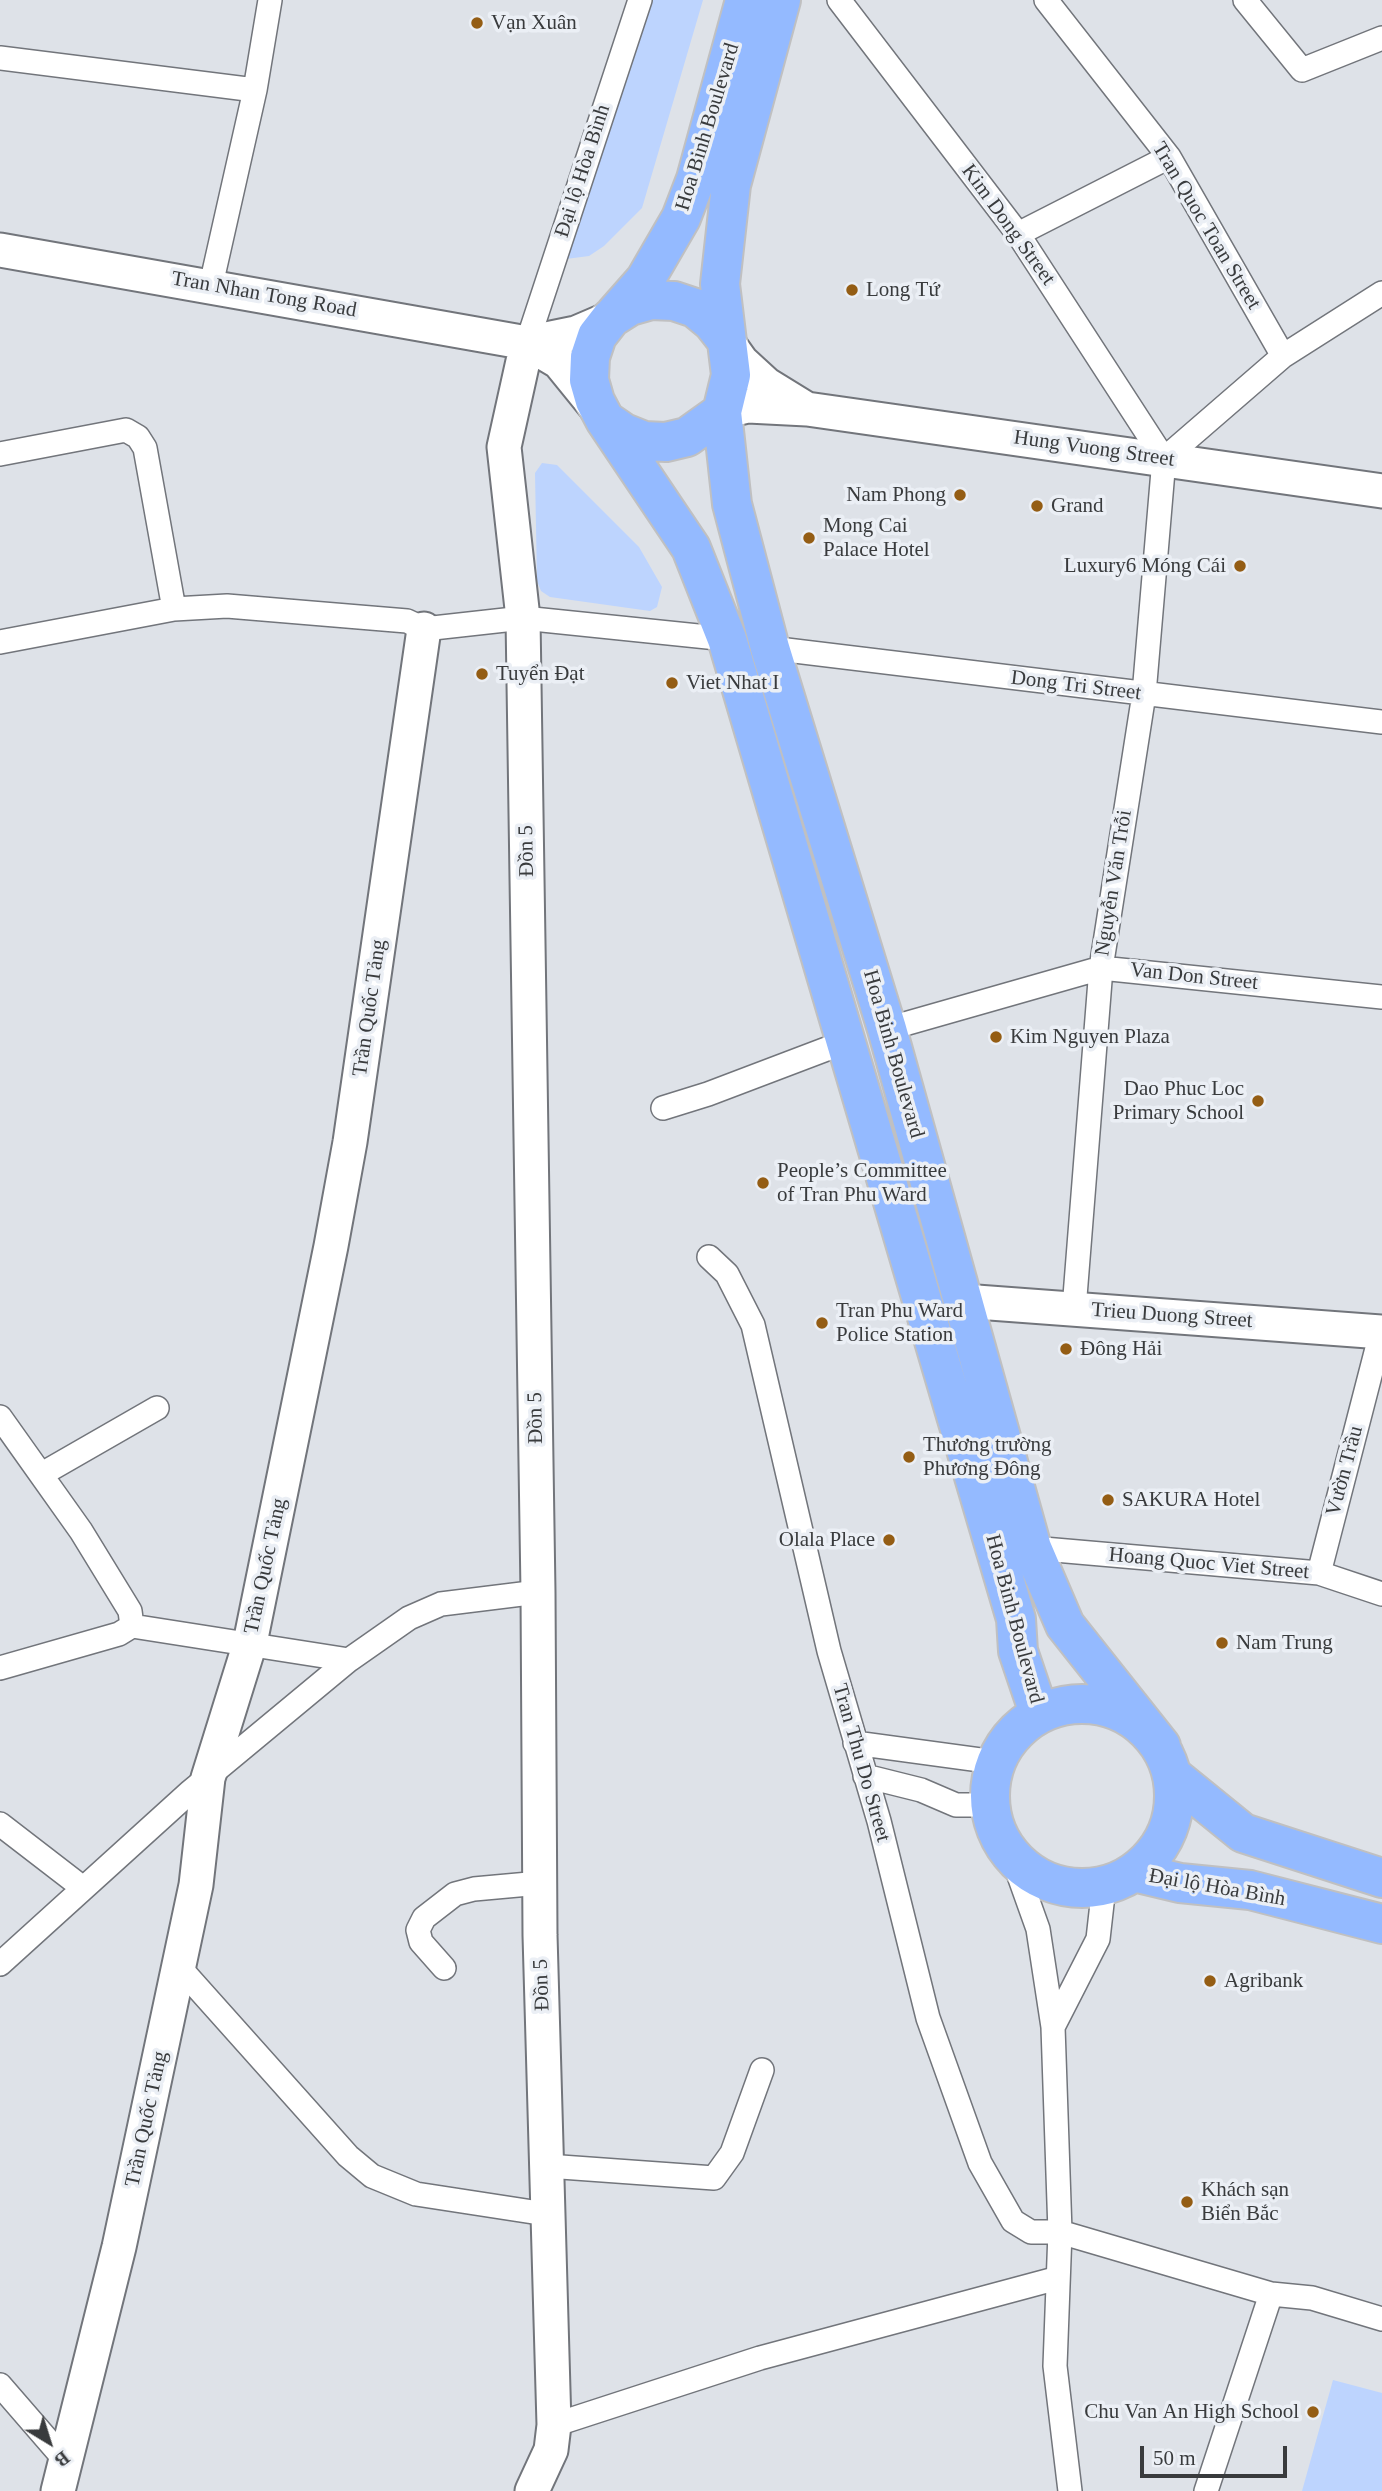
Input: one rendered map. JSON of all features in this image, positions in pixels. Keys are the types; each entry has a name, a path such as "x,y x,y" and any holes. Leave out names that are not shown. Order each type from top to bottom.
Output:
{"highway":[{"name":"Hoa Binh Boulevard","path":"611,317 645,280 681,218 696,178 746,0"},
{"name":"Hoa Binh Boulevard","path":"727,341 720,284 731,185 781,0"},
{"path":"651,300 674,300 695,308 712,322 727,341 731,375 722,412 687,437 666,442 645,441 624,433 606,420 595,401 589,380 590,357 597,336 611,317 629,306 651,300"},
{"name":"Hoa Binh Boulevard","path":"722,412 732,504 771,648 887,1029 1032,1548 1065,1625 1167,1761"},
{"name":"Hoa Binh Boulevard","path":"606,420 691,548 727,639 1016,1619 1018,1651 1039,1713"},
{"path":"727,639 771,648"},
{"path":"845,1042 887,1029"},
{"path":"922,1303 962,1296"},
{"path":"1013,1859 997,1834 989,1805 995,1762 1013,1734 1039,1713 1072,1703 1107,1706 1137,1721 1167,1761 1243,1833 1382,1878"},
{"path":"1119,1879 1153,1856 1166,1835 1174,1811 1167,1761"},
{"name":"Đại lộ Hòa Bình","path":"1013,1859 1032,1875 1055,1885 1079,1889 1119,1879 1250,1890 1382,1924"}],"street":[{"path":"211,285 255,90 270,0"},
{"name":"Đại lộ Hòa Bình","path":"527,343 640,0"},
{"name":"Kim Dong Street","path":"839,0 1018,234 1164,459"},
{"name":"Tran Quoc Toan Street","path":"1046,0 1169,157 1283,356"},
{"path":"1245,0 1302,70 1382,38"},
{"path":"0,58 255,90"},
{"path":"1018,234 1169,157"},
{"name":"Tran Nhan Tong Road","path":"0,250 211,285 527,343"},
{"path":"1164,459 1283,356 1382,293"},
{"path":"527,343 576,333 611,317"},
{"path":"727,341 742,362 766,384 807,409"},
{"path":"527,343 559,362 606,420"},
{"name":"Đồn 5","path":"527,343 504,447 523,618 540,1883 546,2214 554,2425 551,2450 532,2491"},
{"name":"Hung Vuong Street","path":"722,412 748,406 807,409 1382,491"},
{"path":"0,454 126,430 138,437 145,448 174,609"},
{"name":"Nguyễn Văn Trỗi","path":"1074,1308 1101,968 1144,694 1164,459"},
{"path":"0,642 174,609 228,606 302,610 407,621 424,629 523,618 727,639"},
{"name":"Trần Quốc Tảng","path":"62,2476 119,2247 180,1968 196,1885 208,1778 250,1643 350,1142 424,629"},
{"name":"Dong Tri Street","path":"771,648 1382,722"},
{"name":"Van Don Street","path":"887,1029 1101,968 1382,997"},
{"path":"663,1108 709,1094 845,1042"},
{"name":"Tran Thu Do Street","path":"709,1257 727,1274 753,1325 829,1651 865,1776 928,2018 980,2163 1013,2221 1031,2232 1060,2232 1271,2294 1312,2298 1382,2319"},
{"name":"Trieu Duong Street","path":"962,1296 1074,1308 1382,1331"},
{"name":"Vườn Trầu","path":"1319,1573 1382,1331"},
{"path":"41,1474 157,1408"},
{"path":"0,1417 41,1474 130,1611 132,1626"},
{"name":"Hoang Quoc Viet Street","path":"1032,1548 1319,1573 1382,1594"},
{"path":"0,1964 208,1778 349,1660 425,1609 538,1592"},
{"path":"0,1668 119,1634 132,1626 349,1660"},
{"path":"855,1743 995,1762"},
{"path":"865,1776 920,1790 956,1805 989,1805"},
{"path":"0,1824 83,1888"},
{"path":"1013,1859 1038,1929 1053,2027 1060,2232 1055,2366 1070,2491"},
{"path":"1053,2027 1098,1939 1119,1879"},
{"path":"444,1968 422,1942 418,1930 424,1918 455,1894 474,1889 540,1883"},
{"path":"180,1968 348,2156 372,2176 416,2194 546,2214"},
{"path":"547,2166 714,2178 732,2154 762,2070"},
{"path":"554,2425 760,2358 1058,2278"},
{"path":"1206,2491 1271,2294"},
{"path":"0,2385 62,2476"}],"shaded area":[{"path":"651,0 703,0 642,208 604,246 589,256 566,259"},
{"path":"542,463 557,465 639,547 662,587 657,607 650,611 550,597 541,591 537,581 535,473"},
{"path":"1333,2380 1382,2393 1382,2491 1302,2491"}],"place":[{"name":"Vạn Xuân","path":"477,23"},
{"name":"Long Tứ","path":"852,290"},
{"name":"Nam Phong","path":"960,495"},
{"name":"Grand","path":"1037,506"},
{"name":"Mong Cai Palace Hotel","path":"809,538"},
{"name":"Luxury6 Móng Cái","path":"1240,566"},
{"name":"Tuyển Đạt","path":"482,674"},
{"name":"Viet Nhat I","path":"672,683"},
{"name":"Kim Nguyen Plaza","path":"996,1037"},
{"name":"Dao Phuc Loc Primary School","path":"1258,1101"},
{"name":"People’s Committee of Tran Phu Ward","path":"763,1183"},
{"name":"Tran Phu Ward Police Station","path":"822,1323"},
{"name":"Đông Hải","path":"1066,1349"},
{"name":"Thương trường Phương Đông","path":"909,1457"},
{"name":"SAKURA Hotel","path":"1108,1500"},
{"name":"Olala Place","path":"889,1540"},
{"name":"Nam Trung","path":"1222,1643"},
{"name":"Agribank","path":"1210,1981"},
{"name":"Khách sạn Biển Bắc","path":"1187,2202"},
{"name":"Chu Van An High School","path":"1313,2412"}]}
